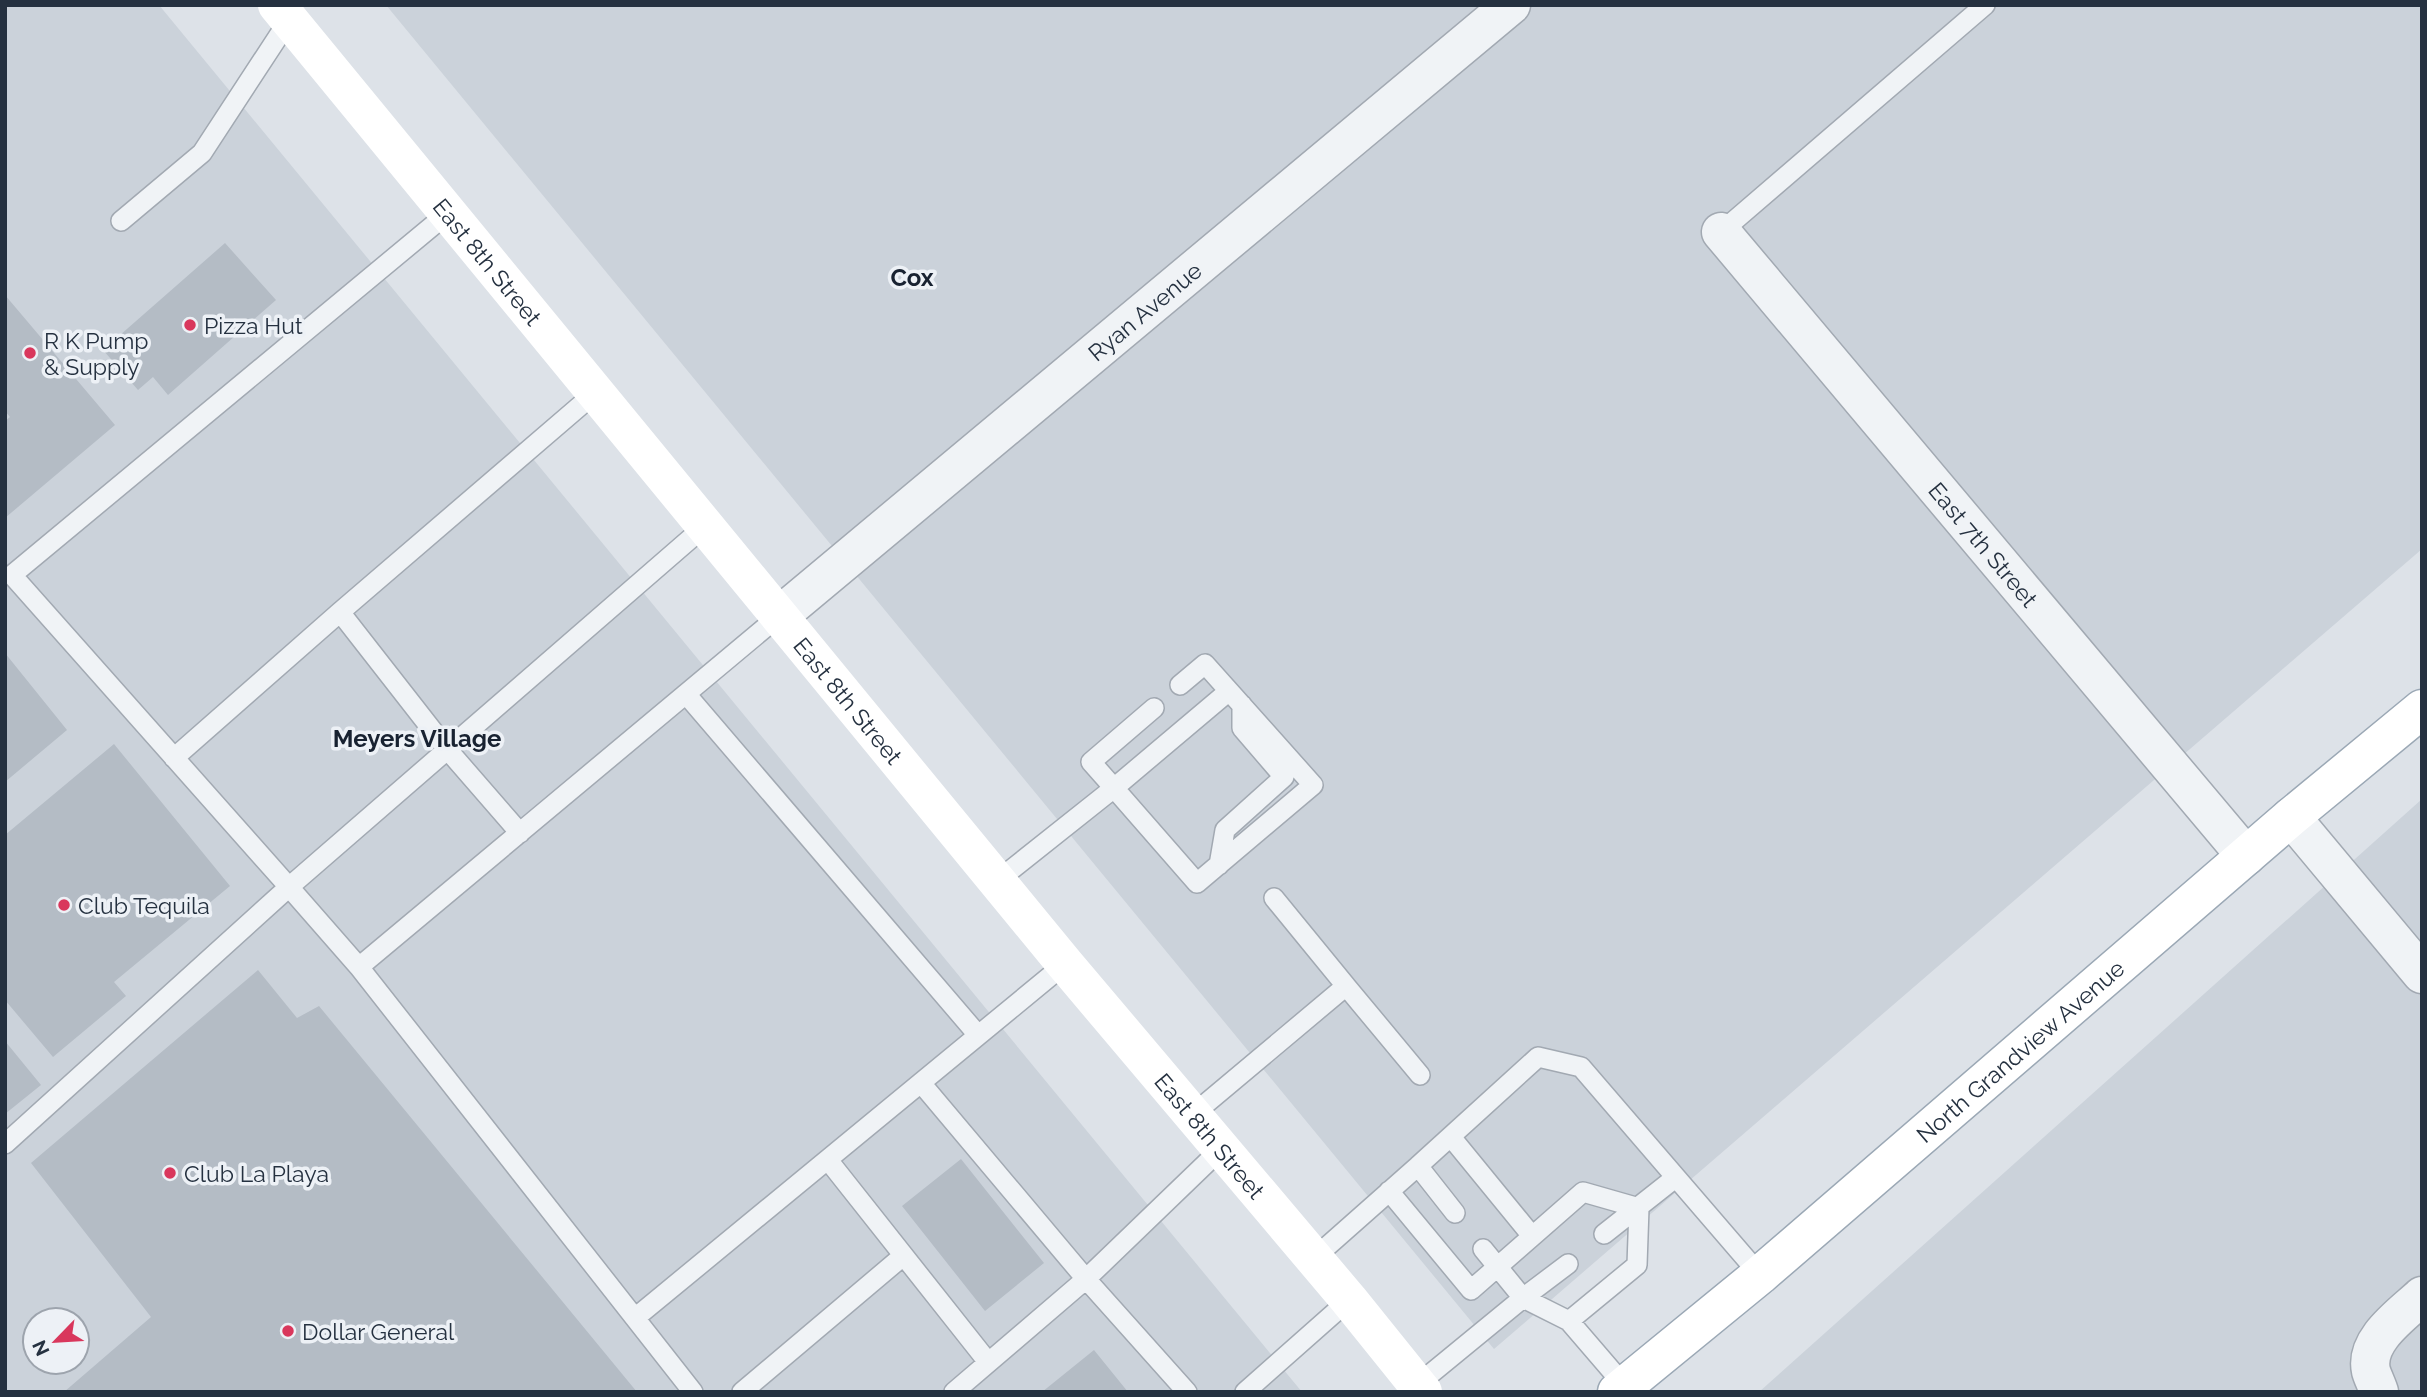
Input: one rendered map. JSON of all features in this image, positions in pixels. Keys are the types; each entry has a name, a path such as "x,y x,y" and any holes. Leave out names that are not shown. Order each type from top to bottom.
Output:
{"main road":[{"name":"East 8th Street","path":"291,10 448,213 705,527 1065,964 1314,1258 1420,1388"},
{"name":"North Grandview Avenue","path":"1620,1389 1760,1275 2291,817 2422,709"}],"street":[{"name":"Ryan Avenue","path":"779,616 1511,5"},
{"name":"East 7th Street","path":"1721,232 2246,856"},
{"path":"2291,817 2422,974"},
{"path":"2379,1392 2370,1369 2372,1350 2387,1329 2422,1296"}],"lane":[{"path":"1721,232 1985,5"},
{"path":"121,221 202,153 291,10"},
{"path":"448,213 12,575 359,967 693,1392"},
{"path":"174,758 596,393"},
{"path":"5,1144 289,887 705,527"},
{"path":"340,612 447,749 520,833"},
{"path":"359,967 779,616"},
{"path":"1154,708 1091,762 1197,883 1313,785 1205,664 1180,685"},
{"path":"686,694 978,1035"},
{"path":"997,881 1114,788 1236,698"},
{"path":"1219,865 1224,830 1284,777 1242,728 1236,698"},
{"path":"1273,898 1420,1075"},
{"path":"635,1318 1065,964"},
{"path":"1192,1116 1346,986"},
{"path":"1314,1258 1538,1057 1581,1067 1760,1275"},
{"path":"921,1083 1086,1279 1186,1392"},
{"path":"1451,1137 1532,1236"},
{"path":"954,1392 1086,1279 1220,1150"},
{"path":"828,1160 988,1362"},
{"path":"1418,1166 1455,1213"},
{"path":"1604,1234 1675,1178"},
{"path":"1389,1191 1471,1290 1583,1192 1639,1208"},
{"path":"1569,1321 1637,1265 1639,1208"},
{"path":"1483,1249 1523,1298 1569,1321 1620,1389"},
{"path":"742,1392 902,1256"},
{"path":"1420,1388 1523,1298 1568,1264"},
{"path":"1245,1392 1349,1300"}],"shaded area":[{"path":"5,5 159,5 1302,1392 5,1392"},
{"path":"386,5 2422,5 2422,549 1494,1349"},
{"path":"2422,799 2422,1392 1759,1392"}],"building":[{"name":"Pizza Hut","path":"225,243 276,300 168,395 153,377 138,390 103,350"},
{"name":"R K Pump & Supply","path":"5,295 115,425 5,518 5,421 10,417 5,411"},
{"path":"5,653 67,730 5,782"},
{"path":"114,744 230,886 114,982 126,996 53,1057 5,1000 5,835"},
{"path":"258,970 297,1018 319,1006 637,1392 64,1392 83,1376 91,1376 91,1369 151,1317 31,1163"},
{"path":"5,1041 41,1085 5,1114"},
{"path":"961,1159 1044,1263 985,1311 902,1206"},
{"path":"1094,1350 1128,1392 1042,1392"}],"place":[{"name":"Pizza Hut","path":"190,325"},
{"name":"R K Pump & Supply","path":"30,353"},
{"name":"Club Tequila","path":"64,905"},
{"name":"Club La Playa","path":"170,1173"},
{"name":"Dollar General","path":"288,1331"}],"district":[{"name":"Cox","path":"912,277"},
{"name":"Meyers Village","path":"417,738"}]}
